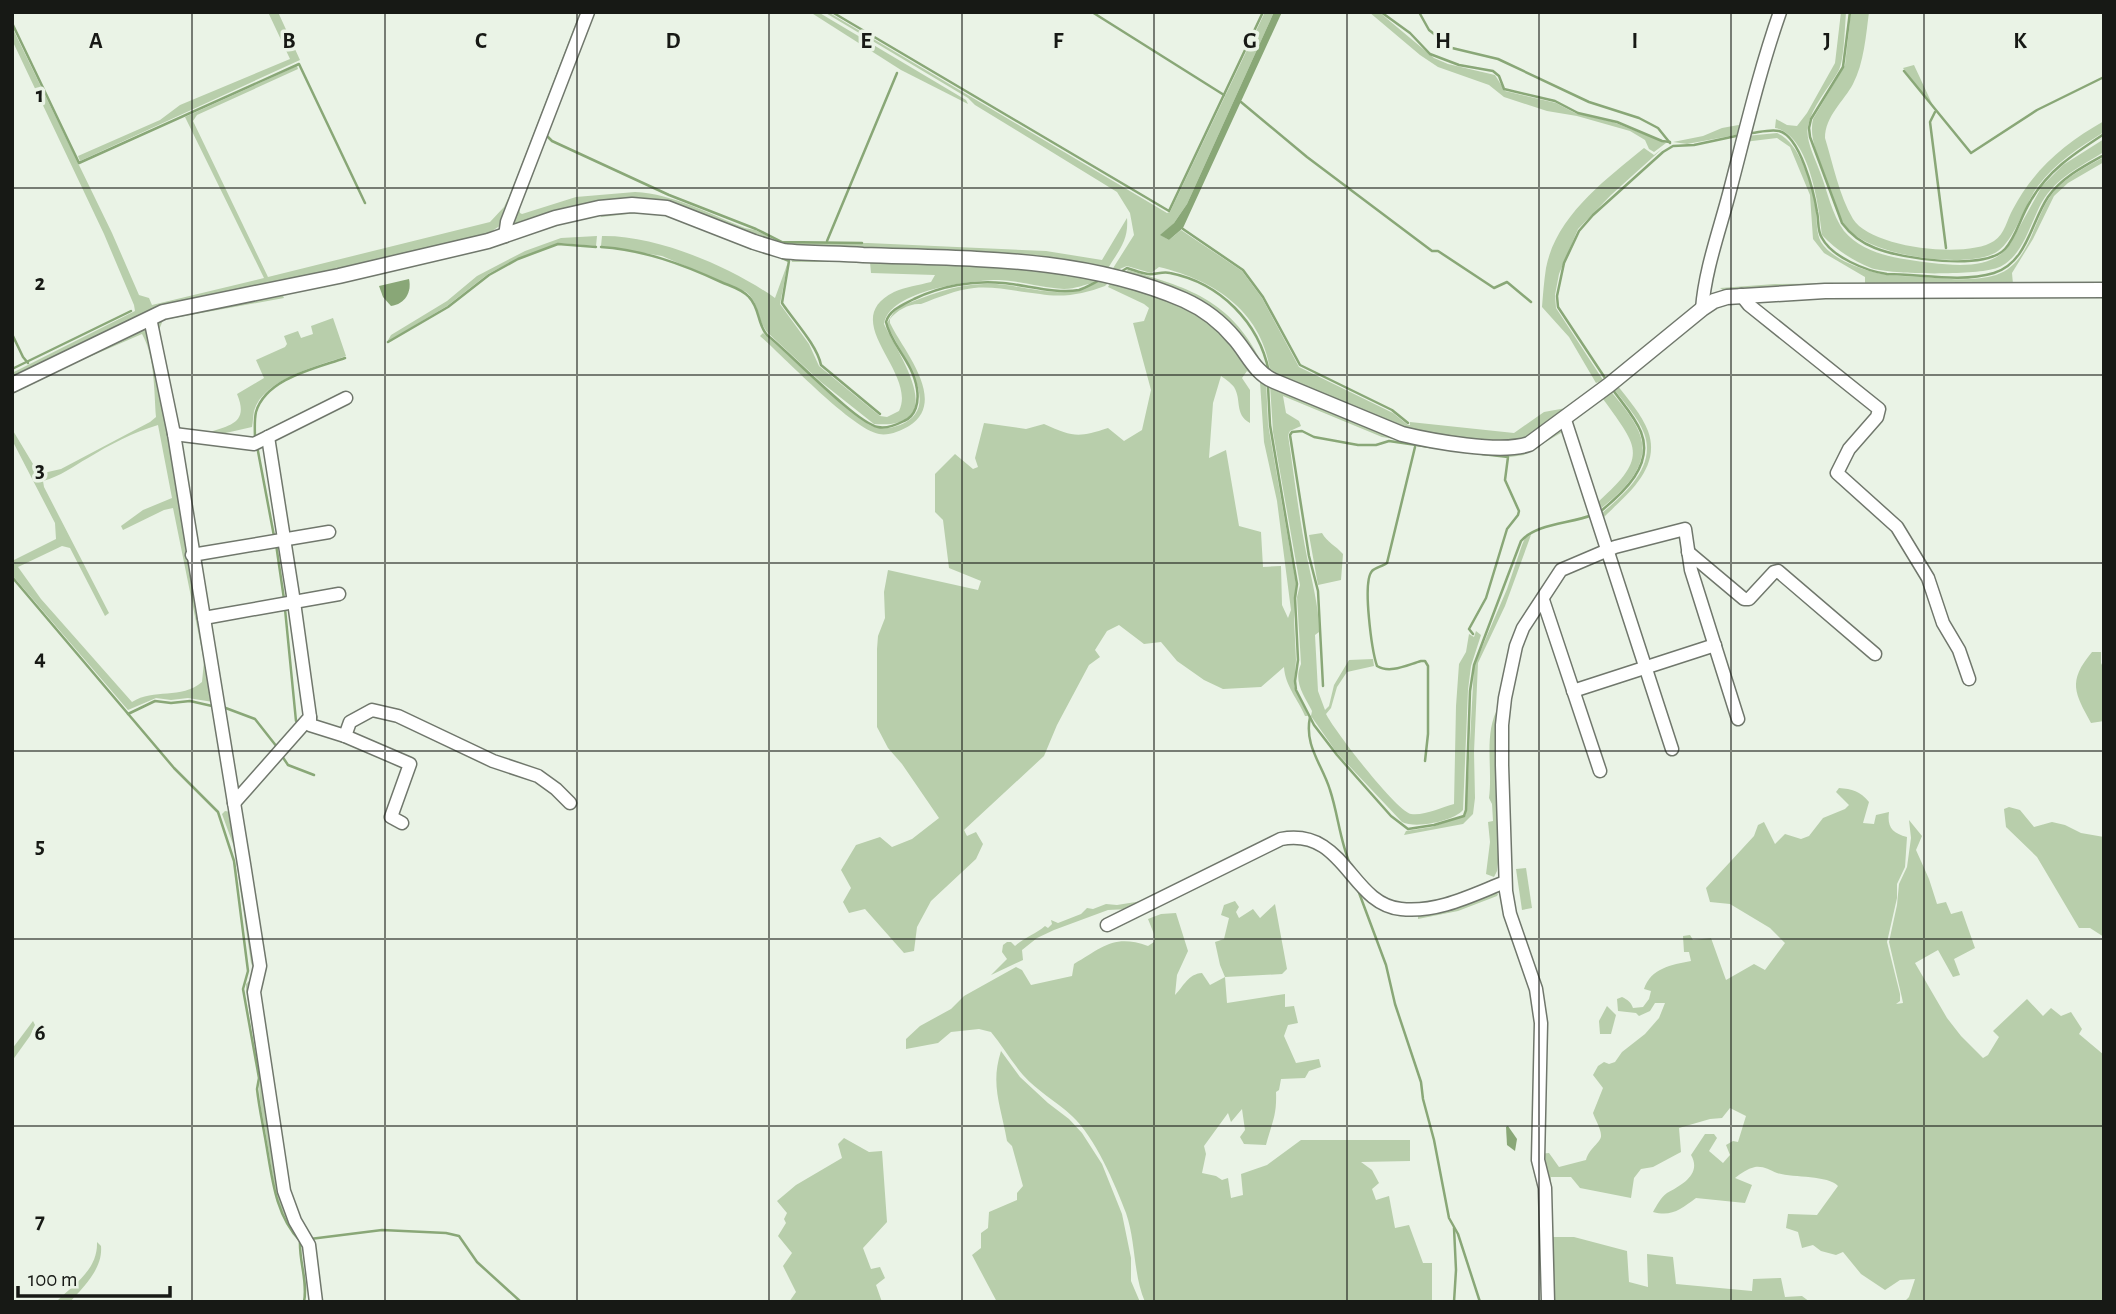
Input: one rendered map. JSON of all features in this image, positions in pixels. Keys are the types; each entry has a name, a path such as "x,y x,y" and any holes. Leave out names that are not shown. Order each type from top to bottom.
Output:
{"street":[{"path":"505,236 507,222 588,12"},
{"path":"1702,309 1704,284 1746,123 1780,12"},
{"path":"12,385 163,312 339,276 505,236 575,212 646,205 667,208 783,251 1010,260 1060,265 1107,275 1183,300 1199,308 1223,327 1264,377 1402,434 1420,439 1517,448 1529,444 1565,420 1714,301 1741,295 1825,291 2104,290"},
{"path":"1741,295 1749,305 1879,409 1877,417 1849,449 1837,473 1897,527 1928,578 1943,623 1959,650 1969,679"},
{"path":"150,318 173,434 260,966 254,992 284,1191 295,1221 309,1245 316,1302"},
{"path":"173,434 254,444 346,398"},
{"path":"1565,420 1672,749"},
{"path":"268,438 310,724 410,764 391,817 402,822"},
{"path":"1548,1302 1545,1188 1538,1160 1541,1023 1536,989 1510,914 1505,882 1502,725 1516,646 1523,628 1561,570 1607,550 1685,529 1691,570 1738,719"},
{"path":"192,555 329,532"},
{"path":"1688,552 1744,599 1749,599 1778,571 1875,654"},
{"path":"204,618 339,594"},
{"path":"1543,600 1600,771"},
{"path":"1573,691 1715,645"},
{"path":"345,736 351,722 372,710 398,716 493,761 538,776 569,803"},
{"path":"234,803 310,717"},
{"path":"1107,925 1281,839 1296,836 1322,844 1375,899 1402,910 1447,905 1505,882"}],"shaded area":[{"path":"268,12 278,12 300,60 80,161 78,156 160,120 180,105 290,59"},
{"path":"580,12 585,12 501,225 486,235 162,309 12,379 12,373 135,311 104,234 12,40 12,27 112,233 139,295 149,298 152,305 264,278 185,117 297,66 298,69 197,115 193,121 268,277 490,222 504,207 511,192"},
{"path":"810,12 818,12 966,100 968,104 901,70"},
{"path":"824,12 1167,213 1170,212 1265,12 1274,12 1187,204 1174,223 1161,235 1169,240 1181,230 1242,271 1262,298 1299,367 1393,413 1408,425 1410,422 1514,433 1544,412 1566,408 1538,430 1520,439 1496,442 1468,440 1415,432 1271,376 1267,354 1259,334 1234,303 1218,291 1200,281 1159,267 1151,273 1127,266 1110,273 1134,235 1130,213 1117,192"},
{"path":"1274,12 1282,12 1183,228 1169,240 1160,235 1174,223 1187,204"},
{"path":"1369,12 1379,12 1434,58 1495,75 1505,91 1556,103 1575,113 1613,122 1666,143 1654,152 1649,149 1645,140 1630,131 1577,116 1547,111 1504,97 1489,85 1438,67"},
{"path":"1841,12 1846,12 1841,65 1813,111 1808,137 1836,218 1844,231 1862,246 1897,258 1942,264 1975,264 1995,258 2010,244 2042,186 2063,165 2104,139 2104,152 2054,186 2038,209 2021,246 2003,265 1983,271 1950,273 1881,270 1851,258 1822,235 1815,190 1804,157 1787,133 1775,128 1776,119 1787,125 1797,126 1807,113 1835,63"},
{"path":"1851,12 1869,12 1866,39 1857,76 1828,123 1825,138 1848,210 1863,229 1879,237 1920,248 1942,250 1981,246 1994,241 2003,230 2021,195 2041,169 2076,138 2104,121 2104,132 2068,156 2045,178 2033,193 2008,241 1995,253 1981,258 1941,260 1897,253 1860,238 1843,223 1816,151 1812,126 1813,119 1845,65"},
{"path":"1914,65 1935,110 1903,68"},
{"path":"1744,124 1741,134 1687,144 1673,142 1703,136 1722,128"},
{"path":"1777,133 1792,146 1804,166 1814,201 1821,242 1846,262 1869,271 1891,275 1973,279 1996,275 2008,269 2025,249 2055,190 2072,176 2104,157 2104,162 2068,183 2054,196 2033,239 2012,273 2013,284 2104,283 2104,286 1774,286 1726,292 1720,288 1775,284 1865,283 1865,277 1824,253 1813,239 1810,195 1790,147 1777,138 1744,142 1746,136"},
{"path":"1644,148 1654,155 1663,148 1578,229 1559,274 1555,295 1556,308 1603,380 1596,383 1569,337 1542,307 1546,268 1551,249 1560,232 1584,200"},
{"path":"635,192 664,196 782,243 868,243 1046,251 1102,260 1127,218 1127,226 1122,246 1107,270 787,247 662,203 513,226 511,223 519,205 522,214 576,197"},
{"path":"651,208 750,244 1061,268 1108,283 1089,291 1065,295 974,288 900,310 890,319 890,323 919,375 925,403 920,415 909,426 894,433 879,434 852,420 760,336 763,333 868,424 888,428 900,425 914,416 919,404 919,391 914,376 887,323 894,312 900,307 962,286 998,284 1041,291 1069,292 1095,283 1064,289 999,280 970,282 933,289 900,303 889,312 884,324 908,370 916,403 911,415 898,423 874,424 821,382 768,333 754,301 746,292 662,256 601,246 602,236 646,241 693,255 737,275 775,298 788,262 780,304 809,344 819,366 880,416 887,417 899,411 902,396 898,380 875,332 873,317 878,304 894,292 931,282 935,275 871,273 870,262 792,262 791,259 758,252 694,224 661,214 601,217 602,212"},
{"path":"597,236 596,246 560,243 517,259 488,274 447,306 387,342 391,335 447,301 477,276 525,251 561,238"},
{"path":"1128,270 1173,284 1209,301 1239,327 1264,367 1240,337 1120,275"},
{"path":"409,279 406,297 391,306 383,297 379,286"},
{"path":"1113,279 1199,311 1266,380 1268,424 1296,584 1294,686 1308,716 1305,716 1289,686 1284,667 1261,687 1223,689 1204,680 1177,661 1161,642 1144,644 1119,625 1107,631 1095,650 1100,657 1089,665 1044,756 964,830 967,836 976,832 983,844 976,859 931,901 917,927 914,951 904,953 865,909 849,913 843,902 851,888 841,870 856,845 880,837 892,847 912,839 939,818 888,748 877,727 877,649 878,636 885,618 884,592 888,570 978,590 981,581 949,568 943,520 935,512 935,474 955,454 973,469 978,467 975,458 984,423 1026,429 1044,424 1076,435 1108,428 1124,441 1142,430 1151,390 1133,323 1144,321 1149,308 1108,287","holes":["1247,371 1260,382 1264,442 1277,501 1291,610 1288,618 1282,605 1281,566 1263,567 1261,532 1239,526 1226,450 1209,458 1213,403 1221,376 1234,387 1240,411 1250,423 1250,390 1242,378"]},
{"path":"281,291 284,298 163,320 159,330 160,345 175,423 186,432 201,432 198,435 176,430 162,374 158,319 171,313"},
{"path":"333,318 346,356 293,375 268,390 254,411 252,427 208,437 207,433 230,425 239,417 241,411 237,394 264,378 256,360 285,347 287,344 284,336 298,331 301,338 313,334 311,326"},
{"path":"145,325 153,344 213,702 188,698 156,698 128,710 12,575 12,561 56,539 55,523 12,440 12,429 39,474 61,469 156,417 152,364 142,334 39,376","holes":["158,425 172,498 143,510 121,526 123,530 173,508 204,661 202,682 185,691 149,696 132,702 41,599 18,567 62,546 70,548 105,616 109,613 43,481 61,474 122,439"]},
{"path":"1270,385 1385,433 1511,451 1561,425 1564,431 1524,455 1510,457 1382,437 1283,396 1286,413 1299,421 1301,426 1290,431 1288,435 1318,613 1319,632 1315,635 1318,691 1325,710 1329,706 1334,685 1349,660 1373,659 1374,666 1347,672 1337,687 1331,708 1326,714 1352,752 1380,785 1411,814 1427,813 1454,804 1459,664 1466,652 1469,634 1474,637 1476,631 1481,635 1471,666 1468,690 1463,810 1452,818 1416,825 1402,822 1337,753 1311,716 1312,711 1298,677 1301,664 1297,597 1300,585 1273,432"},
{"path":"1617,385 1648,431 1650,458 1639,481 1602,519 1601,514 1636,479 1646,457 1644,433 1613,388"},
{"path":"1610,390 1639,432 1642,456 1633,477 1599,510 1598,502 1626,473 1632,461 1630,440 1601,396"},
{"path":"1322,533 1343,554 1341,580 1318,585 1309,535"},
{"path":"1531,535 1505,606 1478,663 1473,814 1463,824 1404,835 1406,831 1432,827 1466,815 1474,666 1507,589 1525,538"},
{"path":"2092,652 2101,652 2104,669 2104,721 2091,723 2078,695 2076,680"},
{"path":"1499,706 1499,855 1494,877 1486,874 1490,842 1488,822 1493,821 1489,798 1490,739 1494,716"},
{"path":"1839,788 1856,791 1869,802 1863,823 1874,824 1876,815 1889,812 1892,829 1907,837 1905,867 1897,884 1897,898 1887,942 1900,994 1900,1001 1896,1004 1903,1003 1889,942 1897,905 1899,884 1907,867 1911,838 1909,820 1922,836 1916,850 1937,904 1946,902 1951,914 1962,911 1975,948 1954,959 1960,975 1953,977 1938,950 1915,963 1947,1018 1961,1036 1983,1058 1988,1055 1999,1037 1993,1031 2027,999 2043,1016 2051,1008 2061,1016 2071,1012 2082,1029 2079,1034 2104,1055 2104,1302 1904,1302 1909,1297 1915,1279 1900,1280 1885,1290 1861,1274 1843,1252 1836,1255 1821,1251 1813,1245 1802,1248 1798,1232 1786,1228 1788,1214 1817,1215 1838,1186 1819,1178 1784,1175 1755,1167 1735,1178 1752,1185 1745,1203 1696,1198 1671,1213 1653,1212 1665,1195 1689,1178 1694,1168 1691,1155 1705,1134 1714,1134 1717,1138 1709,1151 1723,1163 1730,1155 1726,1145 1733,1141 1738,1142 1746,1116 1730,1108 1722,1118 1679,1128 1681,1152 1653,1167 1641,1169 1634,1178 1631,1198 1580,1188 1571,1177 1551,1177 1550,1192 1539,1154 1549,1153 1559,1167 1586,1160 1601,1135 1593,1113 1603,1088 1593,1075 1598,1066 1604,1062 1615,1062 1622,1052 1645,1034 1659,1018 1665,1003 1655,1003 1650,1011 1639,1016 1636,1013 1618,1011 1617,999 1624,998 1633,1008 1643,1007 1649,999 1651,991 1644,989 1651,976 1669,966 1691,961 1689,952 1684,952 1683,936 1690,935 1693,940 1711,938 1726,980 1754,964 1765,970 1785,943 1770,928 1730,904 1710,902 1706,888 1754,836 1758,825 1764,822 1775,844 1785,834 1801,839 1809,836 1823,818 1845,809 1849,805 1836,792"},
{"path":"2009,807 2020,810 2034,827 2052,822 2081,833 2104,837 2104,937 2090,928 2079,928 2037,857 2006,827 2004,809"},
{"path":"225,811 231,812 256,975 251,963 234,847 222,814"},
{"path":"1526,868 1532,908 1522,910 1516,869"},
{"path":"1495,892 1497,896 1458,911 1418,919 1418,912"},
{"path":"1142,901 1128,909 1108,910 1037,938 1022,950 1023,960 991,975 1007,959 1002,952 1003,945 1011,942 1015,946 1045,926 1048,928 1052,924 1051,920 1058,923 1081,914 1087,908 1093,909 1106,904"},
{"path":"1235,901 1239,907 1236,912 1239,918 1253,909 1260,918 1275,904 1287,969 1282,974 1225,977 1215,942 1224,939 1229,918 1221,915 1224,905"},
{"path":"1176,913 1188,951 1177,975 1175,995 1197,974 1202,973 1210,985 1225,977 1227,1003 1285,994 1285,1007 1294,1006 1298,1023 1288,1025 1284,1036 1296,1063 1319,1059 1321,1067 1309,1071 1305,1078 1281,1079 1266,1145 1244,1144 1240,1137 1245,1130 1242,1109 1231,1122 1228,1113 1204,1146 1206,1154 1202,1173 1222,1180 1228,1178 1231,1198 1243,1195 1241,1174 1267,1165 1301,1140 1410,1140 1410,1161 1361,1162 1372,1170 1379,1183 1372,1189 1376,1200 1389,1196 1395,1228 1409,1225 1423,1263 1432,1263 1432,1302 1145,1302 1138,1280 1126,1213 1096,1148 1072,1116 1028,1081 991,1032 979,1029 951,1032 938,1043 906,1049 906,1039 920,1026 951,1009 964,996 1016,967 1022,970 1031,985 1072,976 1074,964 1109,944 1126,941 1148,946 1154,942 1154,934 1148,919 1161,914"},
{"path":"251,979 262,1075 300,1238 285,1217 273,1180 246,991 246,984"},
{"path":"1607,1006 1616,1015 1611,1034 1600,1034 1599,1021"},
{"path":"33,1021 35,1025 30,1036 12,1061 12,1049"},
{"path":"1001,1051 1020,1077 1082,1133 1102,1164 1122,1214 1131,1258 1131,1281 1140,1302 997,1302 972,1255 981,1248 981,1233 988,1228 989,1212 1017,1200 1017,1193 1023,1186 1012,1146 1007,1141 996,1085"},
{"path":"1508,1126 1517,1139 1515,1151 1507,1145"},
{"path":"844,1138 869,1152 882,1151 887,1222 863,1248 871,1269 880,1267 885,1278 876,1285 882,1302 789,1302 796,1292 783,1266 792,1253 778,1236 786,1223 784,1219 787,1213 777,1201 796,1185 842,1158 838,1144"},
{"path":"1549,1237 1574,1237 1627,1251 1629,1282 1648,1287 1647,1254 1673,1257 1676,1284 1752,1291 1753,1279 1781,1278 1785,1297 1802,1296 1810,1302 1550,1302"},
{"path":"97,1242 101,1246 101,1254 92,1277 70,1302 56,1302 89,1269 94,1261"}],"waterway":[{"path":"832,12 1169,211 1263,12"},
{"path":"1092,12 1224,95"},
{"path":"1381,12 1410,33 1430,54 1459,65 1493,71 1499,76 1504,89 1555,101 1578,113 1617,122 1670,142"},
{"path":"1419,12 1429,30 1452,48 1498,59 1589,102 1639,118 1658,128 1670,143"},
{"path":"1850,12 1843,67 1811,119 1809,128 1842,223 1870,246 1904,256 1942,261 1980,260 1994,256 2009,244 2037,191 2053,172 2104,134"},
{"path":"12,23 79,163 299,64 365,203"},
{"path":"1904,71 1971,153 2037,110 2104,77"},
{"path":"827,241 897,73"},
{"path":"1241,102 1307,157 1432,251 1438,251 1494,288 1507,282 1531,302"},
{"path":"1935,112 1930,122 1946,248"},
{"path":"1752,133 1776,130 1787,135 1805,166 1818,215 1819,232 1827,245 1850,262 1887,274 1968,277 1994,273 2005,268 2021,251 2053,190 2073,173 2104,155"},
{"path":"547,136 552,141 669,195 782,242 862,243"},
{"path":"1605,378 1558,307 1557,296 1564,263 1579,231 1663,152 1673,146 1694,145 1736,136"},
{"path":"1183,229 1243,270 1263,297 1300,365 1392,410 1408,423"},
{"path":"388,342 448,307 489,275 518,259 558,244 596,247"},
{"path":"601,247 662,259 743,292 753,301 767,335 855,413 878,427 888,427 908,419 917,404 915,379 886,322 897,308 935,291 969,283 992,282 1070,291 1098,281"},
{"path":"782,258 789,261 782,303 810,341 821,365 880,414"},
{"path":"1119,273 1127,268 1148,274 1170,273 1188,278 1221,296 1246,321 1264,354 1269,372"},
{"path":"12,369 131,311"},
{"path":"12,334 28,363"},
{"path":"255,440 256,412 270,391 294,376 345,358"},
{"path":"1268,386 1270,425 1297,584 1296,690 1314,725 1337,755 1391,816 1408,829 1464,816 1470,691 1474,665 1521,541 1545,527 1592,515"},
{"path":"1601,511 1634,477 1643,456 1641,432 1613,390"},
{"path":"1323,686 1318,591 1309,556 1290,435 1292,432 1302,431 1314,437 1358,445 1376,445 1389,441 1430,447"},
{"path":"257,446 274,536"},
{"path":"1415,447 1387,563 1372,571 1368,602 1377,666 1393,669 1421,661 1425,661 1428,666 1428,734 1425,761"},
{"path":"1473,634 1469,629 1486,598 1507,529 1519,511 1505,480 1508,457 1482,454"},
{"path":"276,544 284,599"},
{"path":"12,577 174,768 218,812 234,861 248,971 243,989 259,1078 257,1089 270,1169 280,1208 300,1241 304,1302"},
{"path":"285,609 296,721"},
{"path":"128,714 155,701 190,701 212,706"},
{"path":"223,707 255,719 277,747"},
{"path":"1310,717 1309,737 1330,790 1350,864"},
{"path":"282,756 288,765 314,775"},
{"path":"1358,890 1386,965 1395,1004 1421,1082 1449,1218 1458,1234 1480,1302"},
{"path":"1454,1228 1454,1302"},
{"path":"310,1239 382,1230 459,1236 477,1262 521,1302"}]}
